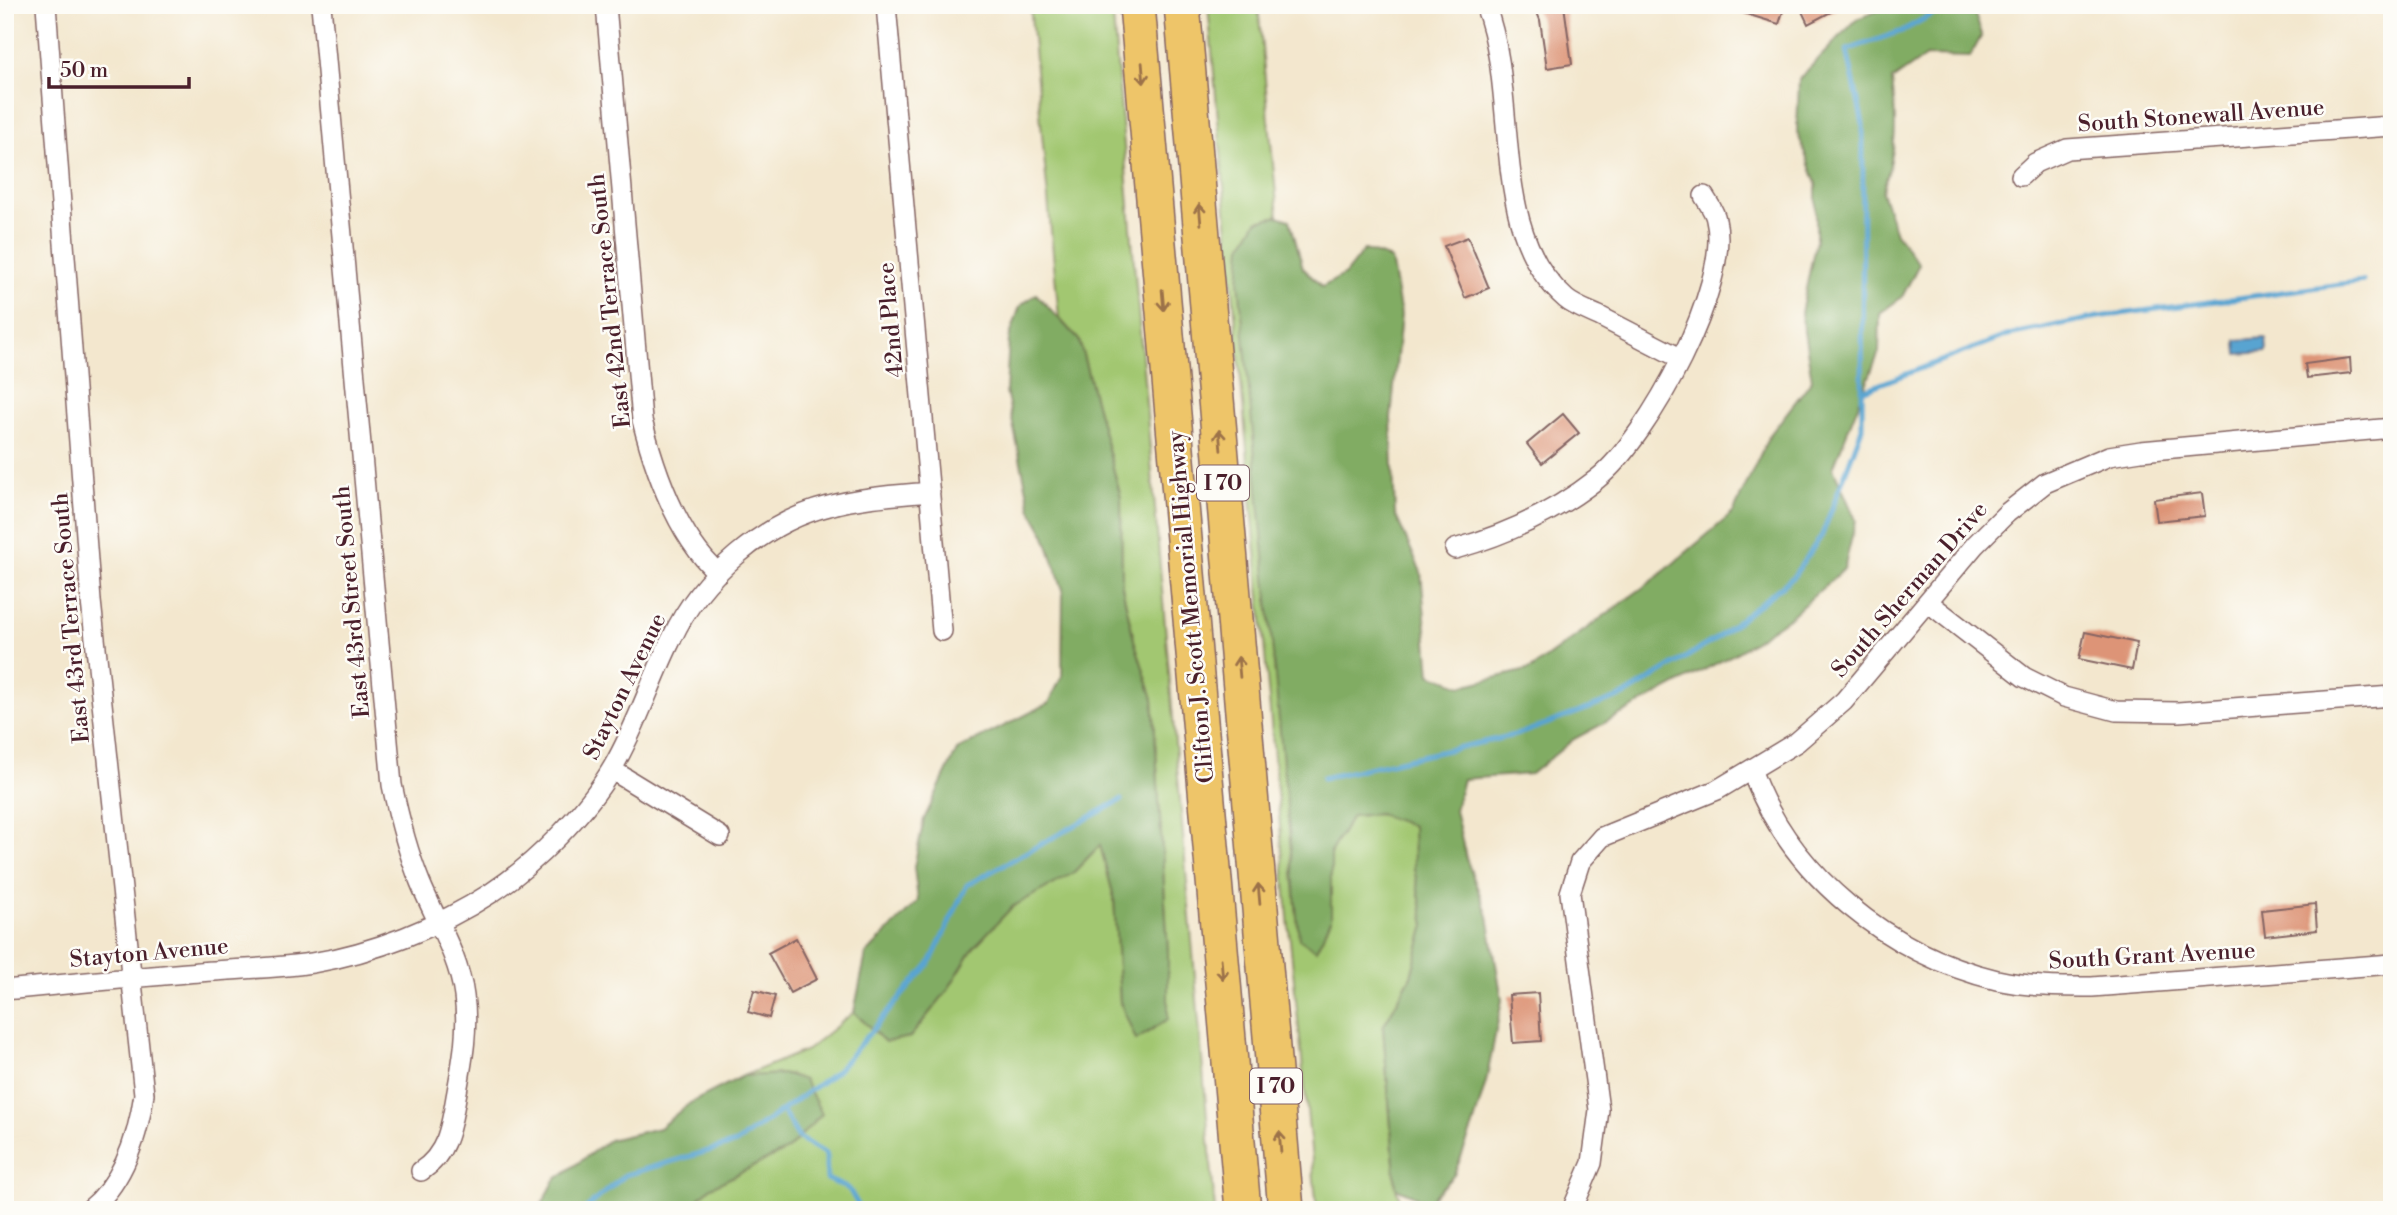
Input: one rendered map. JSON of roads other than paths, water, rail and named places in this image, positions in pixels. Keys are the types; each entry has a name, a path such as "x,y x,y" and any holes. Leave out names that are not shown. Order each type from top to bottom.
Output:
{"highway":[{"name":"Clifton J. Scott Memorial Highway","path":"1137,5 1243,1210"},
{"name":"Clifton J. Scott Memorial Highway","path":"1182,5 1286,1210"}],"street":[{"name":"East 43rd Terrace South","path":"46,5 91,601 144,1094 141,1118 124,1166 89,1210"},
{"name":"East 43rd Street South","path":"321,5 393,785 401,827 420,882 439,921 464,995 466,1031 453,1115 443,1150 421,1171"},
{"name":"East 42nd Terrace South","path":"606,5 642,420 654,466 669,500 701,554 718,573"},
{"name":"42nd Place","path":"886,5 942,631"},
{"path":"1485,5 1496,32 1505,84 1513,195 1520,231 1541,272 1567,300 1680,358"},
{"name":"South Stonewall Avenue","path":"2021,176 2035,163 2067,149 2392,126"},
{"path":"1455,549 1533,522 1600,477 1647,422 1704,309 1714,279 1718,239 1716,218 1704,196"},
{"name":"South Sherman Drive","path":"1572,1210 1591,1163 1600,1110 1570,893 1580,862 1602,837 1717,790 1752,772 1797,742 1844,701 1975,545 2007,513 2045,483 2109,456 2141,450 2392,428"},
{"name":"Stayton Avenue","path":"5,989 312,963 376,947 439,921 491,894 535,860 566,827 612,770 635,726 672,635 718,573 775,528 827,506 930,492"},
{"path":"1929,603 2024,677 2064,697 2116,710 2178,712 2392,696"},
{"path":"612,770 720,836"},
{"name":"South Grant Avenue","path":"1752,772 1763,802 1784,838 1811,871 1841,900 1916,951 1996,979 2044,987 2092,987 2392,964"}],"water":[{"path":"2266,338 2267,352 2237,354 2236,340"}],"waterway":[{"path":"1323,778 1519,734 1625,695 1717,638 1793,577 1822,535 1862,428 1863,124 1847,50 1902,31 1949,5"},
{"path":"1862,391 2008,335 2098,317 2363,281"},
{"path":"584,1210 625,1175 736,1143 837,1071 930,963 967,885 1121,800"},
{"path":"782,1110 799,1138 826,1154 827,1179 849,1189 861,1210"}]}
